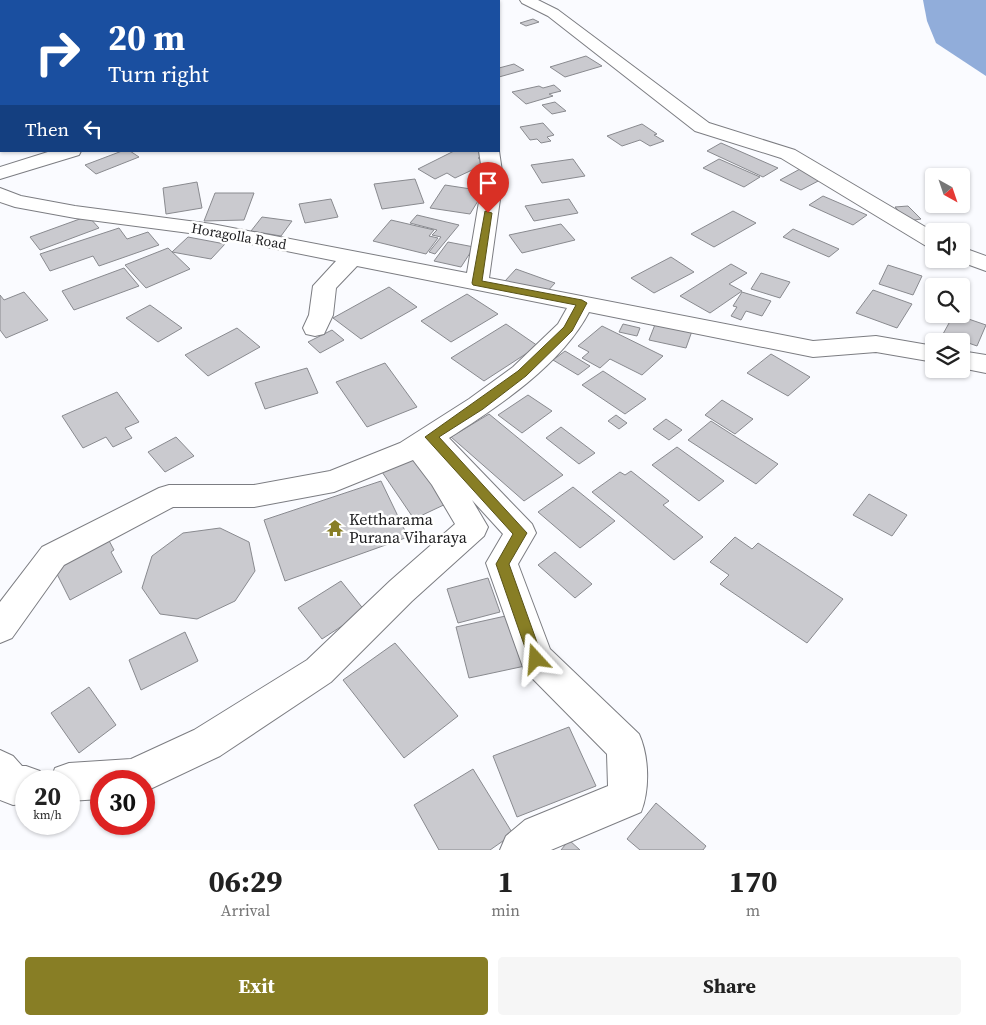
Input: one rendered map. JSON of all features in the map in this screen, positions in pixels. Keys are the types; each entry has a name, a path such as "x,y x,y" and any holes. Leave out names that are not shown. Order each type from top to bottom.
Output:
{"street":[{"path":"527,0 552,12 702,127 788,154 925,236"},
{"path":"0,173 69,152"},
{"path":"477,283 493,178 489,152"},
{"name":"Horagolla Road","path":"0,194 15,201 66,210 212,230 813,349 876,344 925,352"},
{"path":"315,328 321,315 325,286 352,258"},
{"path":"970,258 986,264"},
{"path":"0,628 53,556 169,496 254,496 334,481 424,441 479,406 522,373 568,329 582,303"},
{"path":"970,361 986,364"},
{"path":"424,441 521,533 502,564 536,659 626,747 626,798 539,834 520,850"},
{"path":"80,781 133,778 207,743 318,671 401,591 473,526 442,477 424,441"},
{"path":"0,769 13,786 15,786"}],"water":[{"path":"923,0 986,0 986,76 936,43 927,21"}],"building":[{"path":"533,19 539,22 526,26 520,23"},
{"path":"586,56 602,66 565,77 550,67"},
{"path":"514,64 524,70 500,77 500,68"},
{"path":"554,85 561,91 549,94 553,96 526,104 512,92 539,86 543,88"},
{"path":"555,102 566,111 552,114 542,105"},
{"path":"543,123 554,135 547,137 551,141 541,143 537,139 530,140 520,127"},
{"path":"642,124 664,141 650,146 640,140 622,146 607,136"},
{"path":"721,143 778,168 763,177 707,151"},
{"path":"119,152 132,152 139,157 96,174 85,165"},
{"path":"452,152 483,152 486,154 478,158 487,163 455,178 447,173 435,179 418,169"},
{"path":"573,159 585,176 542,183 531,165"},
{"path":"719,159 760,177 744,187 703,168"},
{"path":"800,169 822,179 801,190 780,180"},
{"path":"415,179 424,203 382,209 374,184"},
{"path":"197,182 202,208 166,214 163,188"},
{"path":"445,185 484,191 470,214 430,208"},
{"path":"215,193 254,193 244,220 204,221"},
{"path":"823,196 867,215 853,225 809,205"},
{"path":"331,199 338,217 305,223 299,204"},
{"path":"569,199 578,213 534,221 525,206"},
{"path":"908,206 921,219 908,221 895,207"},
{"path":"733,211 756,223 714,247 691,234"},
{"path":"417,215 459,225 435,254 429,252 441,237 432,235 437,230 410,223"},
{"path":"88,216 99,228 40,250 30,237"},
{"path":"262,217 292,221 281,236 251,231"},
{"path":"391,220 434,230 429,236 438,238 426,254 373,241"},
{"path":"561,224 575,240 522,253 509,235"},
{"path":"119,228 127,239 148,232 159,245 99,266 93,256 50,271 40,254"},
{"path":"793,229 839,249 829,257 783,237"},
{"path":"188,237 225,244 211,259 172,252"},
{"path":"448,242 474,247 461,267 434,261"},
{"path":"168,248 190,269 146,288 125,265"},
{"path":"671,257 694,272 654,293 631,278"},
{"path":"731,264 747,273 729,284 742,291 710,313 680,296"},
{"path":"888,265 922,276 913,295 879,284"},
{"path":"124,268 139,286 74,310 62,291"},
{"path":"516,269 555,283 545,294 505,281"},
{"path":"761,273 790,282 780,298 751,289"},
{"path":"389,287 417,307 361,339 333,318"},
{"path":"873,290 912,304 897,328 856,313"},
{"path":"24,292 48,320 6,338 0,330 0,295 4,300"},
{"path":"742,292 771,301 762,316 746,311 741,320 731,316 737,307 733,306"},
{"path":"467,294 498,314 451,342 421,321"},
{"path":"150,305 182,328 158,342 126,318"},
{"path":"970,320 986,325 977,346 970,344 970,333 944,333 949,323 970,323"},
{"path":"656,322 692,331 686,348 649,340"},
{"path":"506,324 538,346 484,381 451,358"},
{"path":"623,324 640,328 637,336 619,332"},
{"path":"602,326 663,356 642,375 610,359 600,368 582,358 589,352 578,346"},
{"path":"237,328 260,347 208,376 185,355"},
{"path":"332,330 344,340 320,353 308,342"},
{"path":"565,351 590,366 578,375 553,360"},
{"path":"771,354 810,377 788,396 747,373"},
{"path":"385,363 417,407 367,427 336,382"},
{"path":"307,368 318,393 265,409 255,383"},
{"path":"603,371 646,399 625,414 582,385"},
{"path":"117,392 139,422 125,428 132,438 113,447 106,437 83,448 62,416"},
{"path":"528,395 552,411 522,433 498,415"},
{"path":"722,400 753,419 735,434 705,415"},
{"path":"489,414 563,475 524,501 451,437"},
{"path":"616,415 627,423 619,429 608,421"},
{"path":"666,419 682,430 669,440 653,429"},
{"path":"711,421 778,464 756,484 688,440"},
{"path":"561,427 595,453 579,464 546,438"},
{"path":"176,437 194,456 165,472 148,452"},
{"path":"677,447 724,481 699,501 652,465"},
{"name":"Kettharama Purana Viharaya","path":"414,454 450,502 414,519 380,469"},
{"path":"631,471 669,501 663,505 703,537 674,560 592,492 620,472 625,475"},
{"name":"Kettharama Purana Viharaya","path":"381,481 408,537 285,581 264,520"},
{"path":"573,487 615,521 580,548 538,512"},
{"path":"869,494 907,515 892,536 853,515"},
{"path":"220,528 249,542 255,571 235,601 197,619 160,614 142,588 152,556 183,533"},
{"path":"106,535 114,550 111,552 122,572 70,600 51,562"},
{"path":"735,537 752,549 758,543 843,599 807,643 720,584 729,575 710,562"},
{"path":"555,552 592,584 575,598 538,565"},
{"path":"488,578 500,612 458,623 447,589"},
{"name":"Kettharama Purana Viharaya","path":"341,581 365,611 322,639 298,608"},
{"path":"510,615 525,666 469,678 456,627"},
{"path":"185,632 198,661 141,690 129,660"},
{"path":"395,643 458,716 404,758 343,680"},
{"path":"89,687 116,725 79,753 51,713"},
{"path":"569,727 596,786 517,817 493,756"},
{"path":"473,769 513,834 490,850 439,850 414,805"},
{"path":"656,803 706,846 703,850 640,850 627,839"},
{"path":"569,840 580,850 561,850"}],"place":[{"name":"Kettharama Purana Viharaya","path":"335,528"}],"route":[{"path":"488,213 477,283 582,303 568,329 522,373 479,406 431,437 521,533 502,564 536,659"}]}
